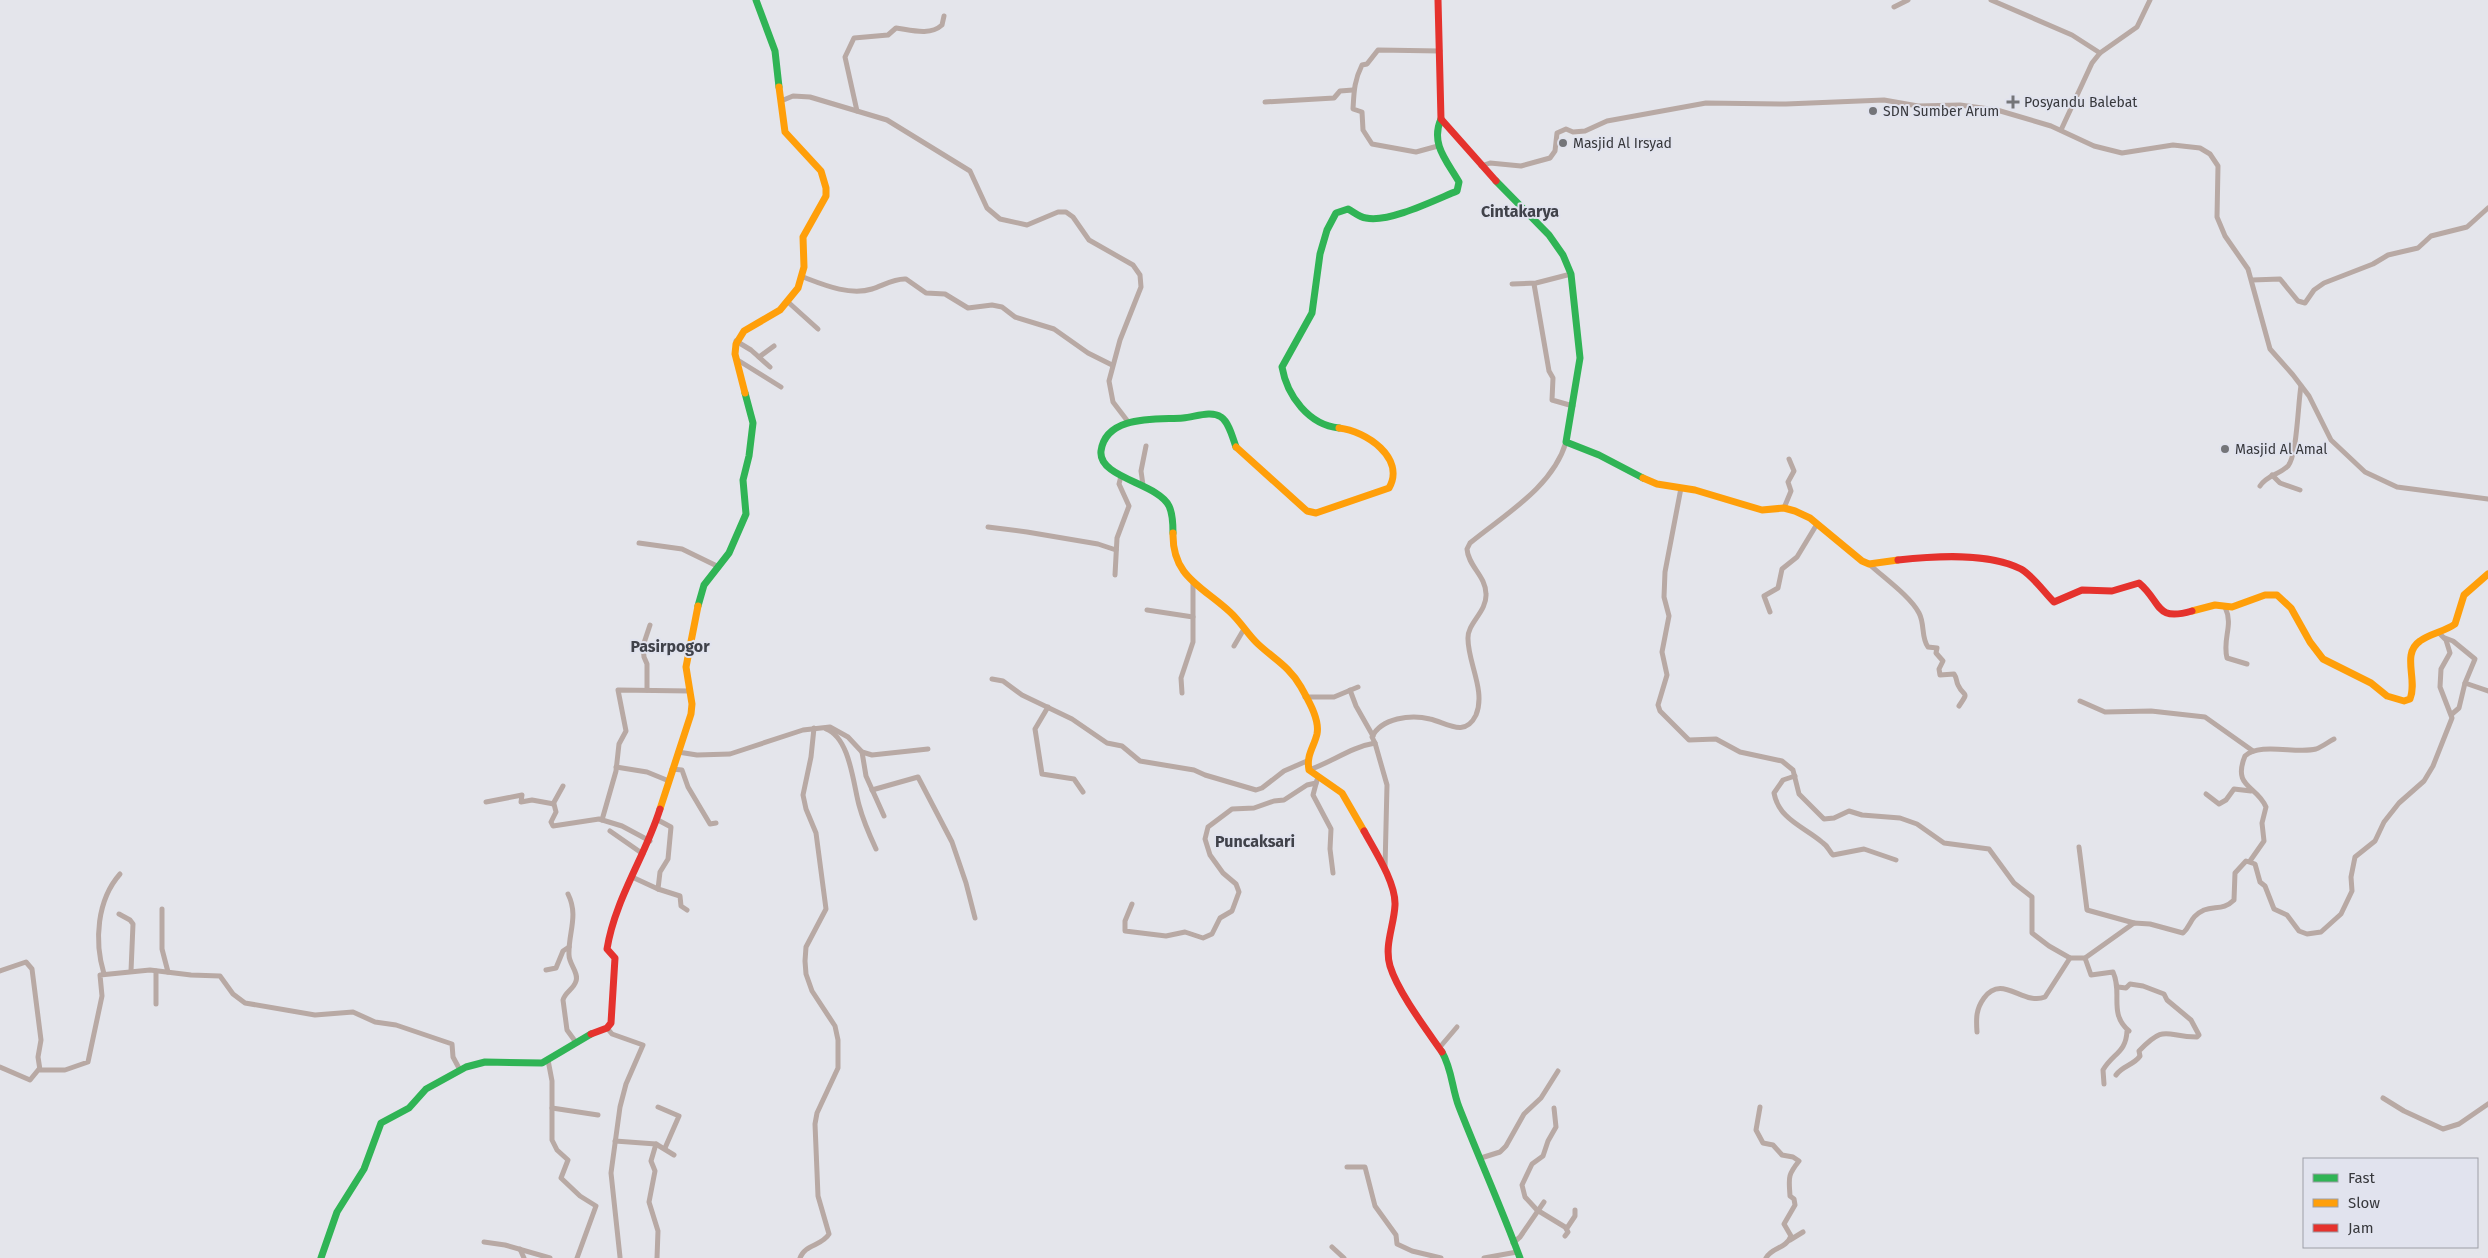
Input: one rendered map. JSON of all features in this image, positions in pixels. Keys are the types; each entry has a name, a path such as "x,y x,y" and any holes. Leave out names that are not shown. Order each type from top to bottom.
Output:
{"street":[{"path":"321,1258 337,1212 364,1169 380,1123 403,1112 426,1089 460,1070 485,1062 530,1063 548,1060 575,1041 600,1029 607,1028 612,1023 614,958 607,949 612,923 650,841 691,714 686,667 696,613 704,585 719,567 741,530 746,516 743,480 753,428 736,359 736,341 740,333 746,328 775,315 788,302 803,277 804,236 823,206 826,187 822,174 816,165 787,137 784,128 775,51 756,0"},
{"path":"1438,0 1441,119 1435,133 1438,146 1459,182 1457,191 1415,207 1374,218 1364,218 1345,209 1336,213 1320,254 1312,313 1282,368 1286,386 1315,421 1360,434 1386,456 1395,469 1394,480 1389,488 1311,513 1307,512 1237,449 1225,421 1218,415 1144,418 1130,423 1109,435 1101,450 1105,466 1121,476 1143,485 1165,500 1172,518 1176,560 1193,581 1239,621 1244,629 1290,670 1316,717 1319,729 1307,761 1309,770 1317,780 1333,786 1342,794 1385,868 1395,904 1388,943 1390,966 1398,984 1440,1047 1447,1061 1458,1104 1518,1255 1484,1258"},
{"path":"1894,7 1908,0"},
{"path":"1991,0 2072,34 2100,53"},
{"path":"2061,130 2077,101 2087,73 2100,53 2137,27 2150,0"},
{"path":"857,111 845,57 854,38 885,35 896,28 918,31 934,30 942,25 944,16"},
{"path":"1438,146 1416,152 1372,144 1363,130 1362,112 1353,109 1353,90 1362,65 1367,64 1378,50 1440,51"},
{"path":"1265,102 1323,99 1335,97 1342,91 1353,90"},
{"path":"781,100 793,96 821,99 886,120 920,142 966,167 987,208 1000,219 1027,225 1058,212 1066,212 1073,217 1089,240 1133,265 1140,275 1141,287 1112,365 1109,381 1114,402 1130,423"},
{"path":"1481,166 1495,163 1521,166 1550,158 1555,151 1557,133 1562,130 1585,131 1600,123 1706,103 1805,104 1860,100 1905,102 1918,106 1960,105 1997,110 2061,130 2094,146 2122,153 2173,146 2206,150 2218,166 2217,217 2225,236 2248,269 2270,349 2309,396 2330,440 2365,472 2405,489 2433,490 2488,499"},
{"path":"1373,736 1380,726 1402,718 1429,718 1451,728 1462,728 1471,723 1477,713 1478,700 1468,636 1483,608 1486,594 1484,584 1466,549 1518,506 1543,482 1558,464 1566,442 1580,371 1580,353 1571,274 1564,255 1549,235 1481,166 1441,119"},
{"path":"2252,280 2280,279 2298,301 2305,303 2314,290 2324,284 2388,255 2418,248 2431,236 2467,227 2488,208"},
{"path":"1512,284 1534,284 1571,274"},
{"path":"803,277 821,284 856,292 870,290 906,279 926,293 945,294 968,308 992,305 1002,307 1015,317 1054,329 1088,353 1112,365"},
{"path":"1534,284 1549,371 1552,378 1552,400 1572,406"},
{"path":"788,302 818,328"},
{"path":"736,341 759,356 770,367"},
{"path":"759,356 774,346"},
{"path":"736,359 781,387"},
{"path":"2260,486 2264,479 2287,466 2294,454 2301,386"},
{"path":"1566,442 1599,455 1650,482 1681,488 1762,510 1784,508 1795,511 1817,524 1862,561 1869,564 1910,600 1918,611 1925,642 1928,647 1937,648 1936,653 1943,661 1939,674 1942,676 1948,673 1954,674 1958,686 1965,692 1965,696 1959,706"},
{"path":"1143,485 1141,471 1146,446"},
{"path":"1784,508 1791,491 1788,482 1794,471 1788,459"},
{"path":"2272,475 2280,483 2300,490"},
{"path":"1115,575 1117,538 1129,506 1119,484 1121,476"},
{"path":"1681,488 1665,572 1664,597 1669,616 1662,652 1667,675 1658,709 1689,740 1716,739 1740,752 1777,759 1792,768 1800,794 1824,819 1834,818 1848,811 1862,815 1900,818 1917,824 1944,843 1990,849 2014,884 2032,897 2031,928 2034,935 2070,958 2085,958 2130,928 2134,923"},
{"path":"1770,612 1764,596 1778,588 1782,570 1797,557 1817,524"},
{"path":"988,527 1098,544 1116,550"},
{"path":"639,543 682,549 719,567"},
{"path":"1869,564 1924,558 1993,559 2022,570 2031,576 2054,602 2082,590 2112,591 2139,583 2145,588 2159,609 2171,616 2215,605 2225,607 2240,605 2270,594 2280,596 2291,608 2322,659 2371,684 2387,696 2404,701 2412,696 2414,689 2413,675 2409,665 2411,652 2419,641 2428,636 2443,636 2474,657 2474,665 2465,683 2459,708 2452,714"},
{"path":"2443,636 2455,624 2464,595 2488,574"},
{"path":"1182,693 1182,678 1193,642 1193,581"},
{"path":"2225,607 2230,622 2225,641 2226,658 2247,664"},
{"path":"1147,610 1193,617"},
{"path":"647,690 647,664 643,646 650,625"},
{"path":"1234,646 1244,629"},
{"path":"2250,861 2255,864 2272,906 2278,912 2287,915 2298,930 2313,934 2330,926 2341,914 2352,891 2351,877 2355,857 2375,840 2384,822 2403,797 2418,787 2429,775 2450,724 2452,714 2440,687 2441,669 2450,653 2443,636"},
{"path":"992,679 1003,681 1022,696 1072,719 1106,743 1122,746 1140,762 1194,770 1252,789 1262,788 1284,771 1307,761"},
{"path":"2465,683 2488,691"},
{"path":"1305,697 1334,697 1358,687"},
{"path":"602,820 616,767 619,744 626,731 627,724 621,709 618,690 690,691"},
{"path":"1350,690 1356,706 1373,736 1387,785 1385,868"},
{"path":"2080,701 2105,712 2151,711 2204,717 2253,750 2310,750 2319,748 2334,739"},
{"path":"1048,708 1035,729 1042,774 1074,779 1082,792"},
{"path":"678,752 697,755 730,754 774,738 814,728 830,727 837,730 862,752 872,755 928,749"},
{"path":"800,1258 803,1251 826,1238 829,1234 816,1184 816,1117 836,1074 838,1053 835,1026 812,991 805,968 806,947 826,909 816,833 806,809 803,795 811,757 814,728"},
{"path":"821,728 834,733 844,748 859,806 876,848"},
{"path":"1309,770 1336,759 1355,748 1375,743"},
{"path":"2079,847 2086,910 2134,923 2150,924 2183,933 2191,918 2203,911 2226,907 2234,900 2235,873 2241,865 2250,861 2264,841 2262,823 2266,809 2262,799 2251,791 2244,782 2242,767 2246,756 2253,750"},
{"path":"862,752 863,765 884,816"},
{"path":"616,767 647,772 669,781"},
{"path":"672,769 682,770 688,787 703,816 710,824 716,823"},
{"path":"1795,776 1783,780 1774,793 1781,810 1794,824 1824,843 1833,855 1850,850 1866,850 1896,860"},
{"path":"872,790 918,777 952,842 966,883 975,918"},
{"path":"1317,780 1312,795 1331,829 1330,850 1333,873"},
{"path":"1132,904 1125,921 1125,931 1166,936 1185,932 1203,938 1212,934 1220,918 1232,911 1239,892 1236,884 1223,873 1210,855 1205,839 1208,827 1232,809 1254,808 1274,801 1284,800 1317,780"},
{"path":"553,804 563,786"},
{"path":"2206,794 2219,804 2226,800 2234,789 2251,791"},
{"path":"486,802 522,795 521,802 532,800 553,804"},
{"path":"553,804 556,811 552,820 553,826 591,819 602,820 622,826 650,841"},
{"path":"656,819 669,824 671,827 668,859 660,872 658,889"},
{"path":"610,831 643,854"},
{"path":"104,974 100,958 100,915 106,895 120,874"},
{"path":"632,877 658,889 680,896 681,906 687,910"},
{"path":"568,894 572,903 573,929 569,947 569,959 576,981 562,1000 567,1030 575,1041"},
{"path":"162,909 162,949 168,972"},
{"path":"119,914 130,920 133,924 132,971"},
{"path":"546,970 556,968 563,951 569,947"},
{"path":"1977,1032 1977,1011 1987,994 1995,989 2005,988 2030,999 2045,997 2070,958"},
{"path":"2085,958 2090,974 2113,972 2118,987 2115,997 2120,1022 2129,1031 2127,1031 2126,1042 2122,1049 2103,1070 2104,1084"},
{"path":"0,971 26,962 32,969 42,1040 38,1057 39,1069 30,1080 0,1066"},
{"path":"39,1069 65,1070 88,1062 92,1036 97,1024 101,1002 99,978 104,974 156,971 220,976 233,994 245,1003 315,1015 353,1012 375,1022 396,1025 449,1042 453,1045 452,1054 460,1070"},
{"path":"156,971 156,1004"},
{"path":"2116,1075 2119,1070 2135,1062 2140,1056 2139,1051 2156,1035 2166,1032 2184,1037 2197,1037 2199,1035 2191,1020 2162,993 2143,986 2130,984 2126,988 2118,987"},
{"path":"607,1028 612,1034 634,1040 643,1046 626,1084 615,1141 611,1184 620,1257"},
{"path":"1440,1047 1457,1028"},
{"path":"548,1060 552,1081 552,1142 568,1160 561,1178 580,1196 596,1206 577,1258"},
{"path":"1481,1158 1500,1152 1506,1146 1524,1114 1541,1098 1558,1071"},
{"path":"2383,1098 2404,1111 2443,1129 2459,1124 2488,1104"},
{"path":"658,1107 679,1116 666,1148"},
{"path":"1760,1107 1756,1130 1763,1143 1773,1145 1782,1155 1793,1157 1799,1161 1791,1172 1788,1182 1790,1196 1795,1202 1789,1219 1784,1224 1791,1234 1789,1240"},
{"path":"552,1108 598,1115"},
{"path":"1554,1108 1556,1127 1548,1141 1543,1156 1532,1164 1522,1186 1525,1197 1537,1210 1554,1218 1567,1228"},
{"path":"615,1141 656,1144 666,1148 674,1155"},
{"path":"656,1144 651,1161 655,1171 649,1202 658,1231 658,1258"},
{"path":"1347,1167 1365,1167 1374,1206 1396,1235 1397,1244 1412,1251 1436,1257"},
{"path":"1513,1242 1520,1237 1544,1202"},
{"path":"1565,1236 1567,1228 1575,1216 1575,1210"},
{"path":"1766,1258 1769,1252 1803,1232"},
{"path":"484,1242 520,1249 550,1258"},
{"path":"1332,1247 1344,1258"},
{"path":"520,1249 524,1258"}],"traffic: fast":[{"path":"756,0 775,51 779,87"},
{"path":"1339,428 1328,426 1318,421 1301,407 1289,388 1282,367 1312,313 1320,254 1327,230 1336,213 1348,209 1359,216 1376,219 1412,210 1457,191 1459,182 1441,152 1437,136 1441,119"},
{"path":"1496,181 1549,235 1563,255 1571,274 1580,358 1566,442 1599,455 1643,478"},
{"path":"698,606 704,585 729,553 746,514 743,480 749,456 753,423 745,393"},
{"path":"1173,533 1171,512 1163,498 1118,474 1109,468 1103,460 1101,451 1105,439 1113,431 1135,421 1213,414 1224,419 1236,447"},
{"path":"321,1258 337,1212 364,1169 381,1123 409,1108 426,1089 466,1067 485,1062 542,1063 591,1034"},
{"path":"1442,1052 1448,1065 1459,1107 1520,1258"}],"traffic: slow":[{"path":"745,393 735,354 736,344 744,331 780,310 798,288 804,267 803,237 826,196 826,188 821,171 785,132 779,87"},
{"path":"1236,447 1307,511 1316,513 1389,488 1393,477 1392,466 1388,457 1380,448 1361,434 1339,428"},
{"path":"1643,478 1657,484 1695,490 1762,510 1784,508 1795,511 1810,518 1862,561 1869,564 1898,560"},
{"path":"1173,533 1174,548 1183,570 1199,587 1230,612 1254,640 1297,680 1317,722 1317,734 1309,755 1309,770 1342,793 1364,831"},
{"path":"2192,611 2215,605 2232,607 2265,595 2277,595 2291,608 2310,642 2323,659 2371,683 2387,696 2404,701 2410,699 2412,692 2411,660 2414,646 2424,638 2455,624 2464,595 2488,574"},
{"path":"660,809 691,714 692,704 686,667 698,606"}],"traffic: jam":[{"path":"1438,0 1441,119 1496,181"},
{"path":"1898,560 1928,557 1961,557 1993,560 2008,564 2025,572 2054,602 2082,590 2112,591 2139,583 2165,612 2180,614 2192,611"},
{"path":"591,1034 607,1028 611,1023 615,958 607,949 611,931 623,895 647,844 660,809"},
{"path":"1364,831 1389,877 1394,896 1395,905 1388,951 1390,966 1406,999 1442,1052"}],"place":[{"name":"Posyandu Balebat","path":"2013,102"},
{"name":"SDN Sumber Arum","path":"1873,111"},
{"name":"Masjid Al Irsyad","path":"1563,143"},
{"name":"Masjid Al Amal","path":"2225,449"}],"district":[{"name":"Cintakarya","path":"1520,211"},
{"name":"Pasirpogor","path":"670,646"},
{"name":"Puncaksari","path":"1255,841"}]}
